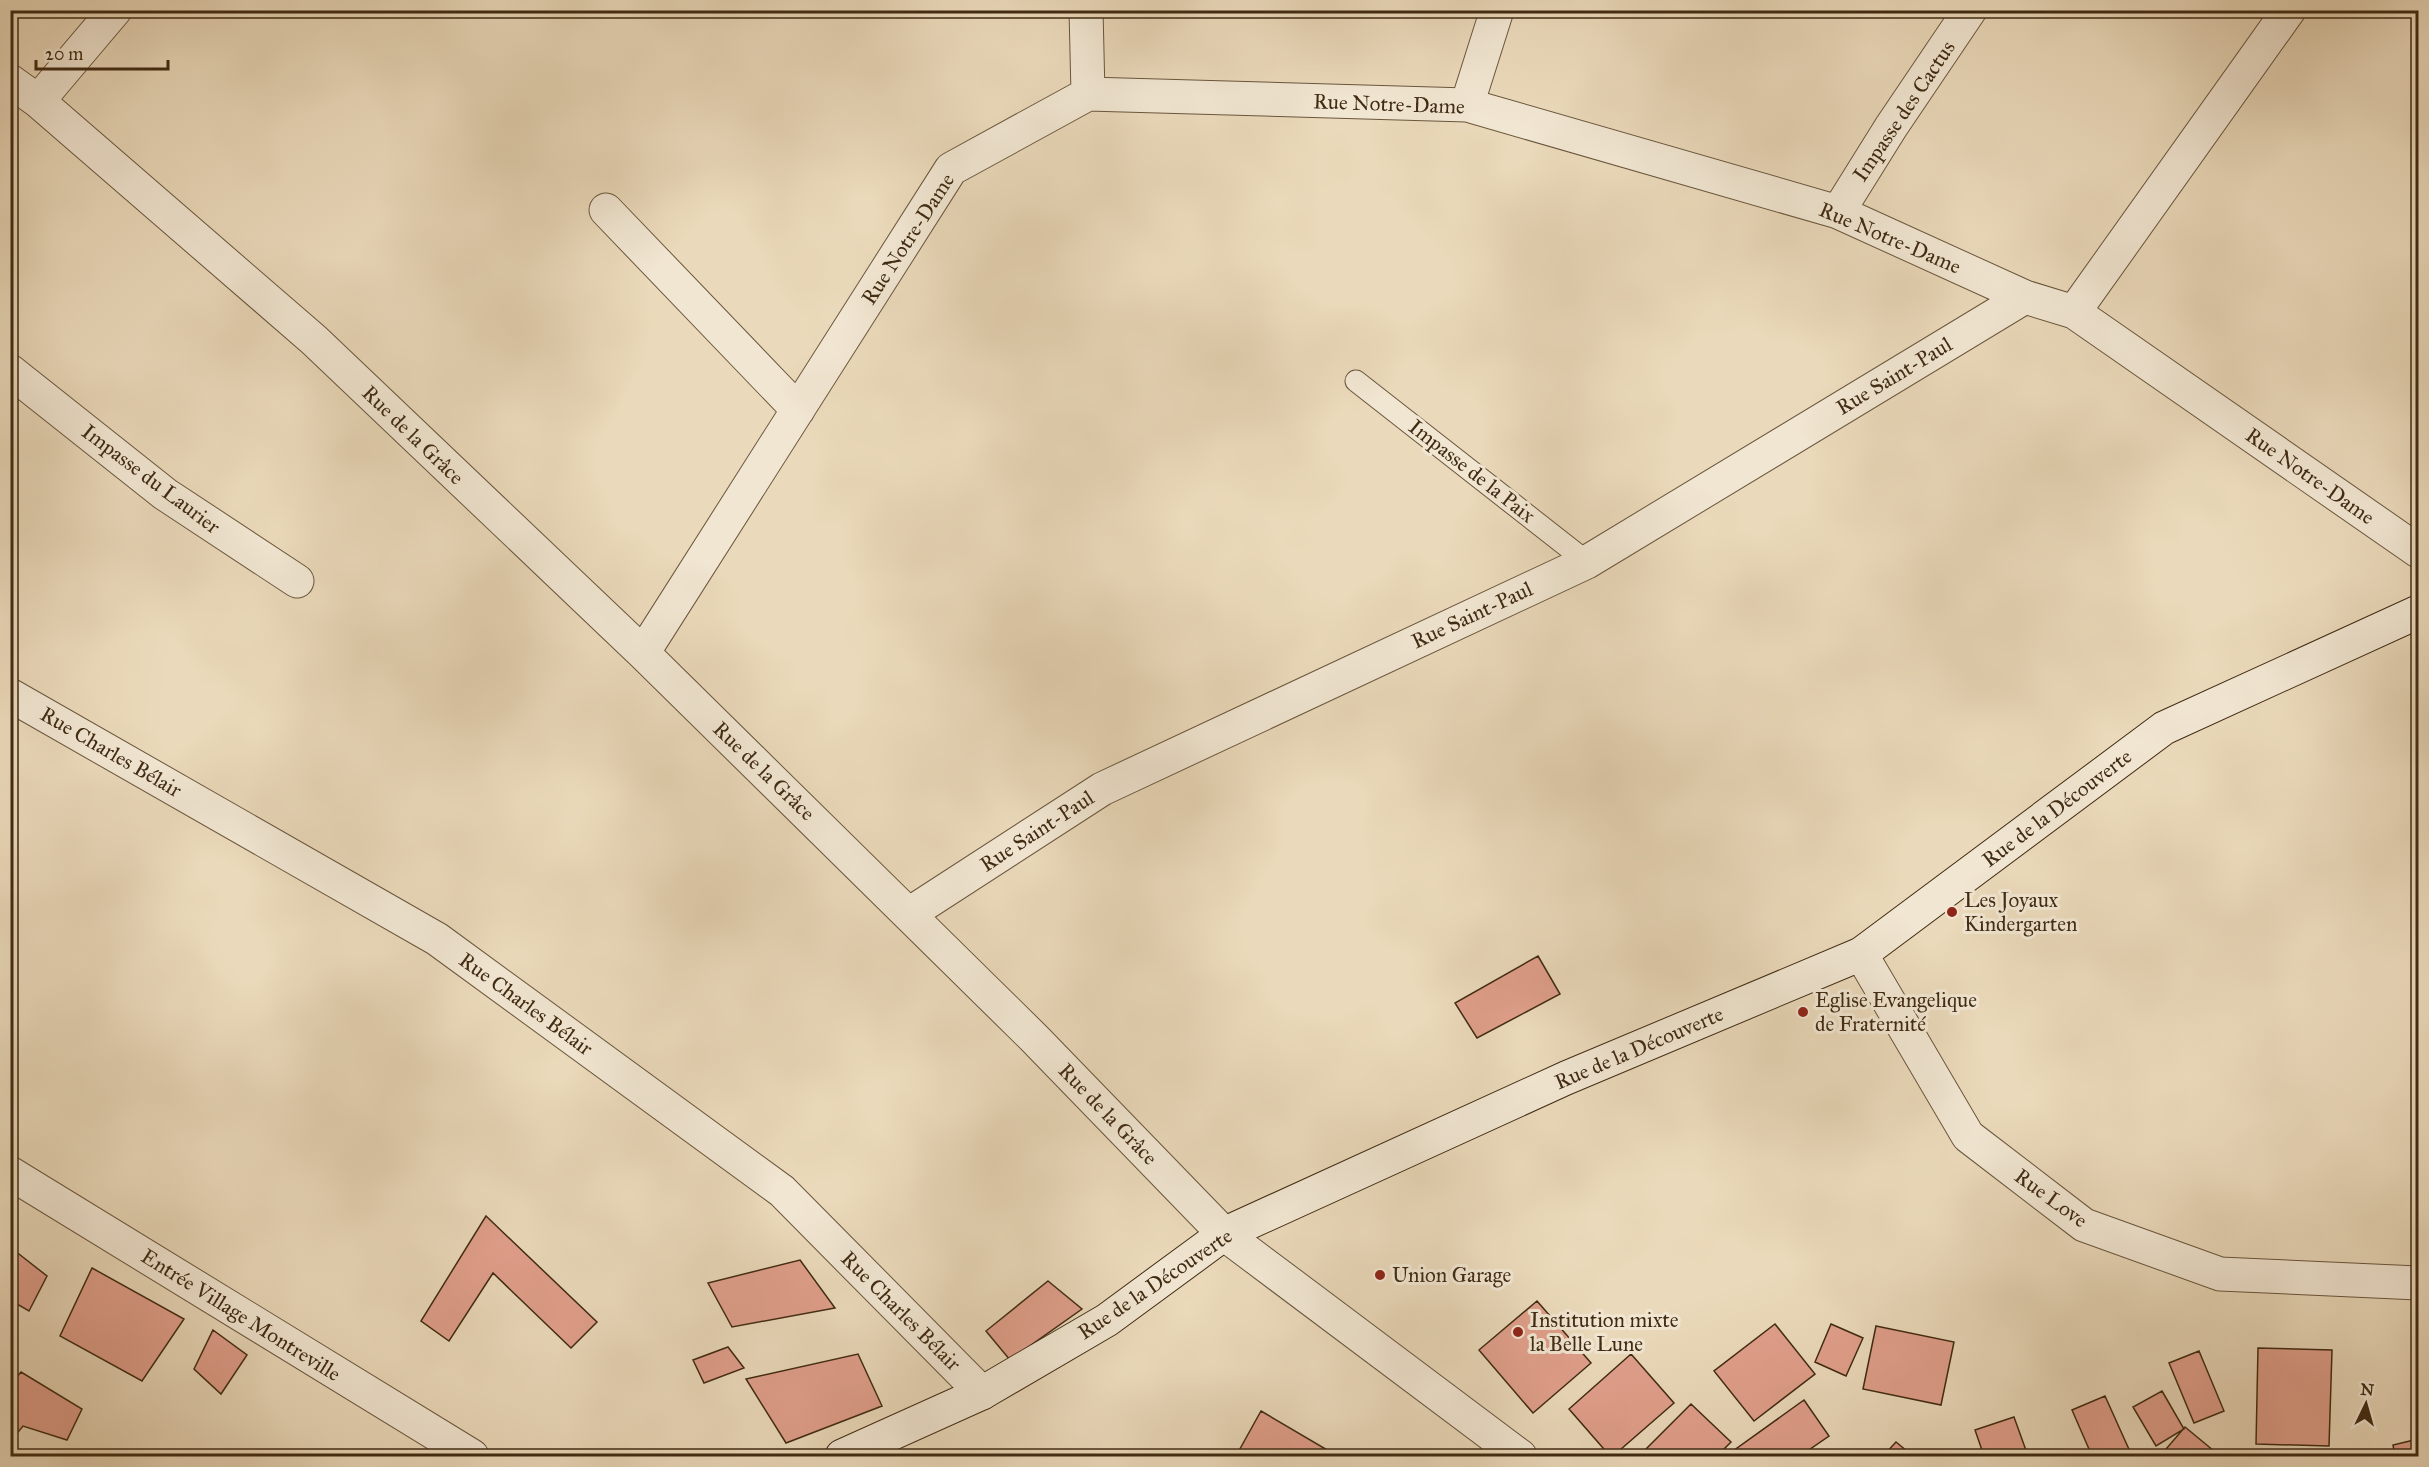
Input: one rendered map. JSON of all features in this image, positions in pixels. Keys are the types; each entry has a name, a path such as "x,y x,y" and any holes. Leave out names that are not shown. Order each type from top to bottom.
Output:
{"street":[{"path":"38,101 115,10"},
{"path":"1086,10 1088,94"},
{"path":"1467,105 1497,10"},
{"name":"Impasse des Cactus","path":"1838,212 1891,127 1970,10"},
{"path":"2074,312 2289,10"},
{"name":"Rue de la Grâce","path":"10,81 38,101 314,340 643,653 909,914 1034,1038 1224,1234 1520,1456"},
{"name":"Rue Notre-Dame","path":"643,653 951,169 1088,94 1467,105 1838,212 2025,297 2074,312 2418,551"},
{"path":"606,210 798,410"},
{"name":"Rue Saint-Paul","path":"909,914 1102,789 1587,562 2025,297"},
{"name":"Impasse du Laurier","path":"10,371 165,495 297,581"},
{"name":"Rue de la Découverte","path":"842,1456 982,1392 1107,1320 1224,1234 1566,1078 1861,954 2164,728 2418,612"},
{"name":"Rue Charles Bélair","path":"10,695 437,939 782,1191 982,1392"},
{"name":"Rue Love","path":"1861,954 1968,1136 2084,1225 2220,1275 2418,1283"},
{"name":"Entrée Village Montreville","path":"10,1173 472,1456"}],"lane":[{"name":"Impasse de la Paix","path":"1356,381 1587,562"}],"building":[{"path":"1538,956 1560,994 1477,1038 1455,1003"},
{"path":"486,1216 597,1322 571,1348 493,1273 449,1341 421,1321"},
{"path":"10,1247 47,1276 29,1311 10,1300"},
{"path":"800,1260 835,1308 732,1327 708,1283"},
{"path":"92,1268 184,1319 142,1381 60,1336"},
{"path":"1048,1281 1082,1309 1010,1360 986,1331"},
{"path":"1537,1301 1591,1363 1533,1413 1479,1350"},
{"path":"1775,1324 1815,1374 1754,1421 1714,1371"},
{"path":"1831,1324 1863,1338 1846,1376 1815,1362"},
{"path":"1876,1326 1954,1342 1941,1405 1863,1389"},
{"path":"213,1330 247,1355 221,1394 194,1369"},
{"path":"728,1347 744,1368 704,1383 693,1360"},
{"path":"2258,1348 2332,1350 2329,1446 2256,1444"},
{"path":"2199,1351 2224,1411 2194,1423 2169,1363"},
{"path":"858,1354 882,1406 786,1443 746,1379"},
{"path":"1631,1354 1674,1403 1613,1456 1610,1456 1569,1409"},
{"path":"21,1372 82,1409 67,1440 23,1426 10,1442 10,1385"},
{"path":"2162,1391 2184,1429 2156,1446 2133,1407"},
{"path":"2105,1396 2132,1456 2092,1456 2072,1410"},
{"path":"1804,1400 1829,1436 1800,1456 1726,1456"},
{"path":"1691,1404 1731,1442 1717,1456 1639,1456"},
{"path":"1261,1411 1334,1454 1332,1456 1236,1456"},
{"path":"2014,1417 2028,1456 1984,1456 1975,1430"},
{"path":"2185,1427 2220,1456 2160,1456"},
{"path":"2418,1439 2418,1456 2395,1456 2393,1445"},
{"path":"1896,1442 1913,1456 1883,1456"}],"place":[{"name":"Les Joyaux Kindergarten","path":"1952,912"},
{"name":"Eglise Evangelique de Fraternité","path":"1803,1012"},
{"name":"Union Garage","path":"1380,1275"},
{"name":"Institution mixte la Belle Lune","path":"1518,1332"}]}
